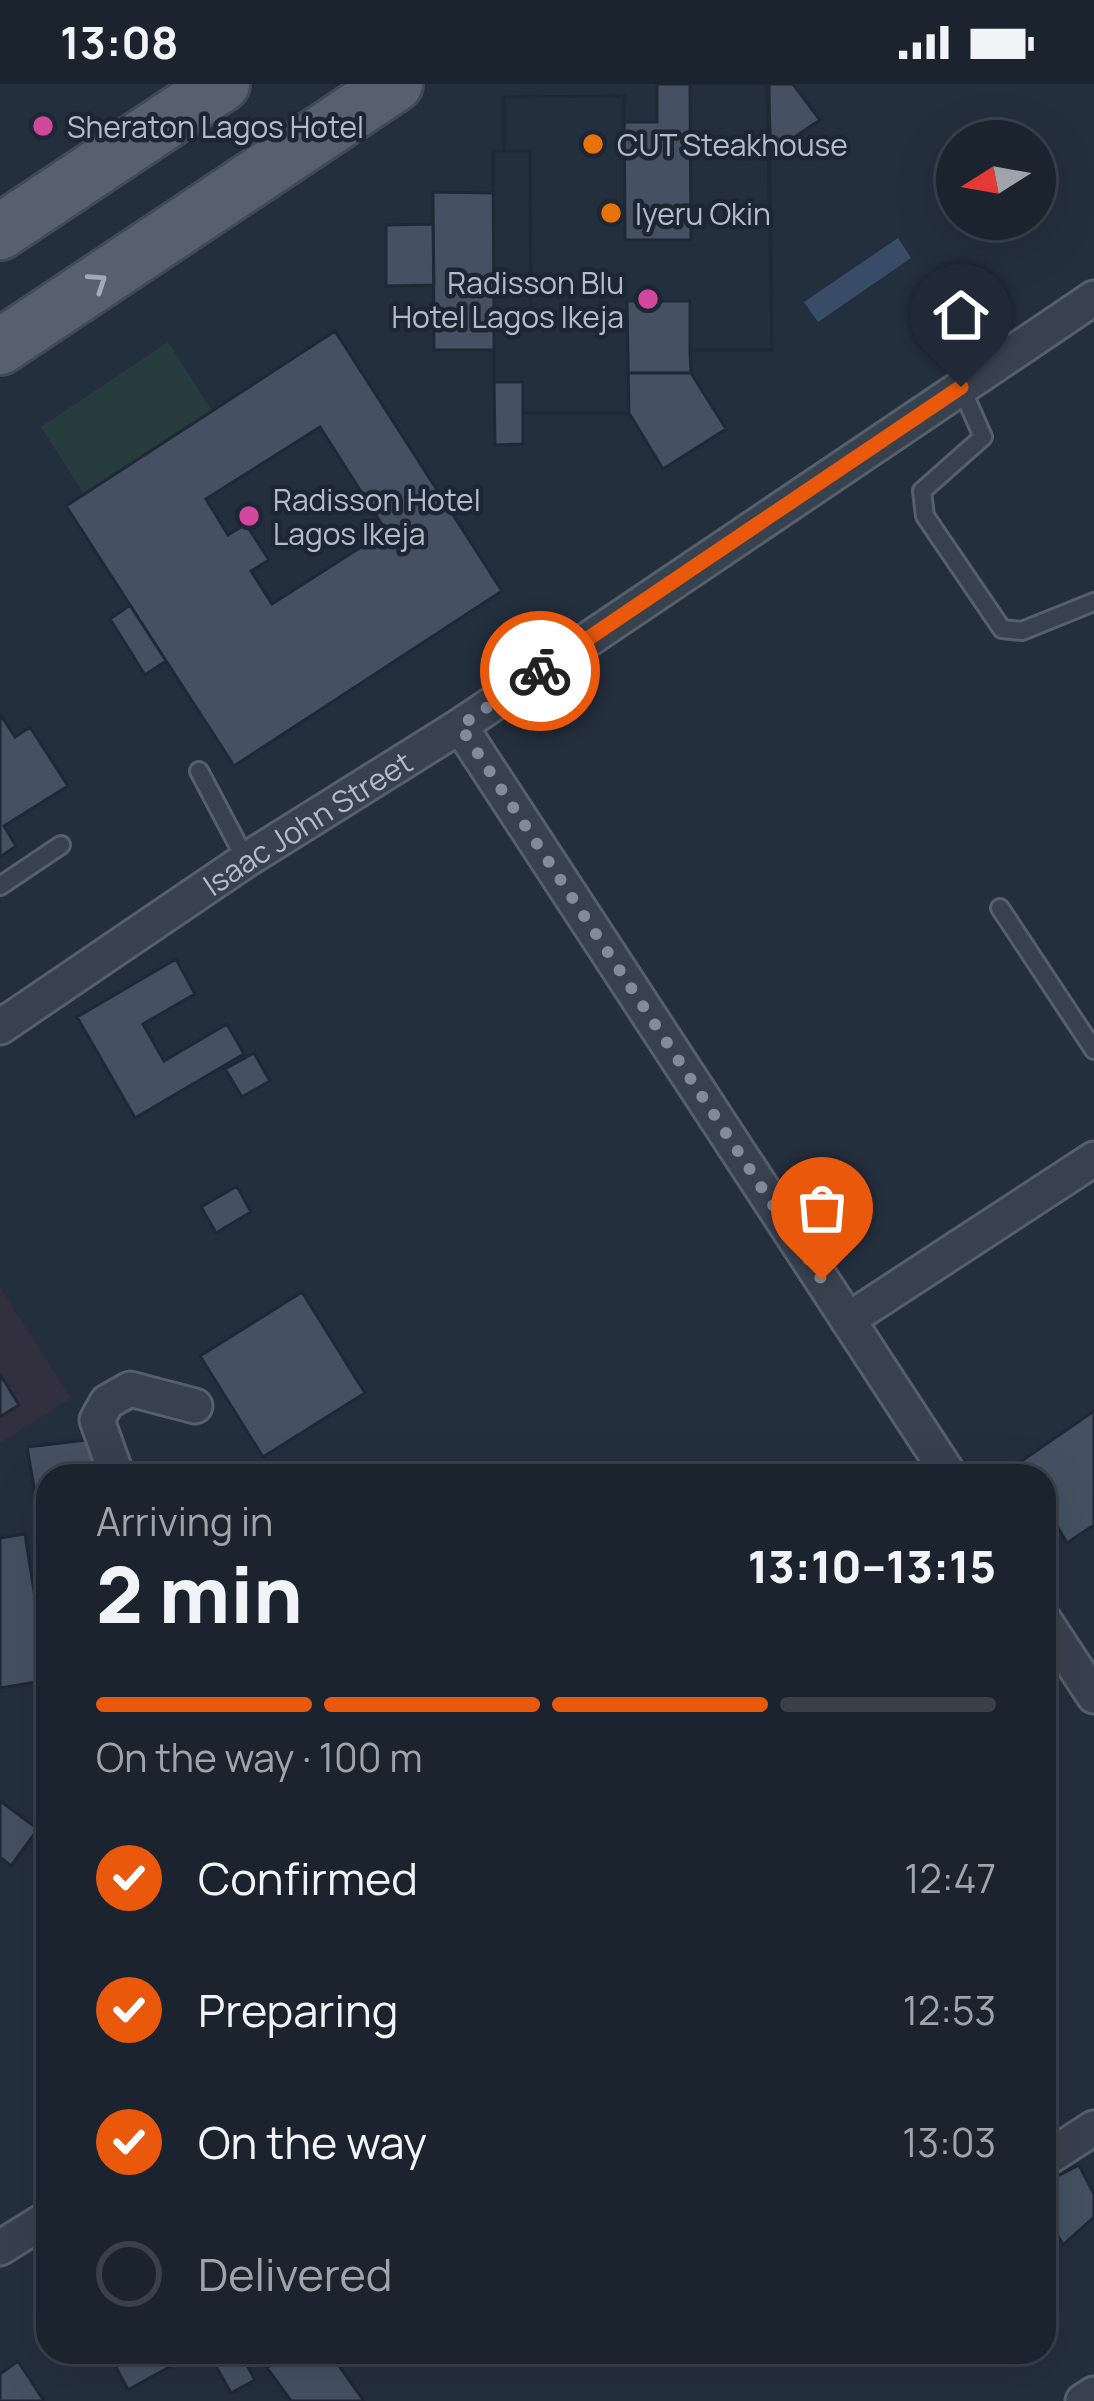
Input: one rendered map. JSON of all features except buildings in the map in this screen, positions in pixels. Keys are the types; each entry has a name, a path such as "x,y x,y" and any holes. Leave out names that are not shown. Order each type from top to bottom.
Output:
{"main road":[{"path":"0,232 222,84"},
{"path":"296,151 325,112 325,84"},
{"path":"0,347 395,84"}],"street":[{"name":"Isaac John Street","path":"0,1027 246,860 460,726 1094,298"},
{"path":"460,726 942,1464"},
{"path":"848,1320 1094,1159"},
{"path":"114,1464 97,1420 107,1402 130,1389 195,1406"},
{"path":"1056,1638 1094,1696"},
{"path":"1056,2153 1094,2128"},
{"path":"0,2248 36,2226"},
{"path":"1083,2401 1094,2394"}],"lane":[{"path":"961,387 983,437 922,491 925,516 1002,628 1022,631 1094,602"},
{"path":"199,770 246,860"},
{"path":"0,886 61,845"},
{"path":"1000,908 1094,1050"}],"shaded area":[{"path":"0,1288 71,1398 0,1443"}],"green space":[{"path":"168,342 212,411 84,494 41,427"}],"water":[{"path":"898,238 911,258 818,322 804,302"}],"way so far":[{"path":"540,671 460,726 822,1280"}],"place":[{"name":"Sheraton Lagos Hotel","path":"43,126"},
{"name":"CUT Steakhouse","path":"593,144"},
{"name":"Iyeru Okin","path":"611,213"},
{"name":"Radisson Blu Hotel Lagos Ikeja","path":"648,299"},
{"name":"Radisson Hotel Lagos Ikeja","path":"249,516"}],"route":[{"path":"540,671 961,387"}]}
